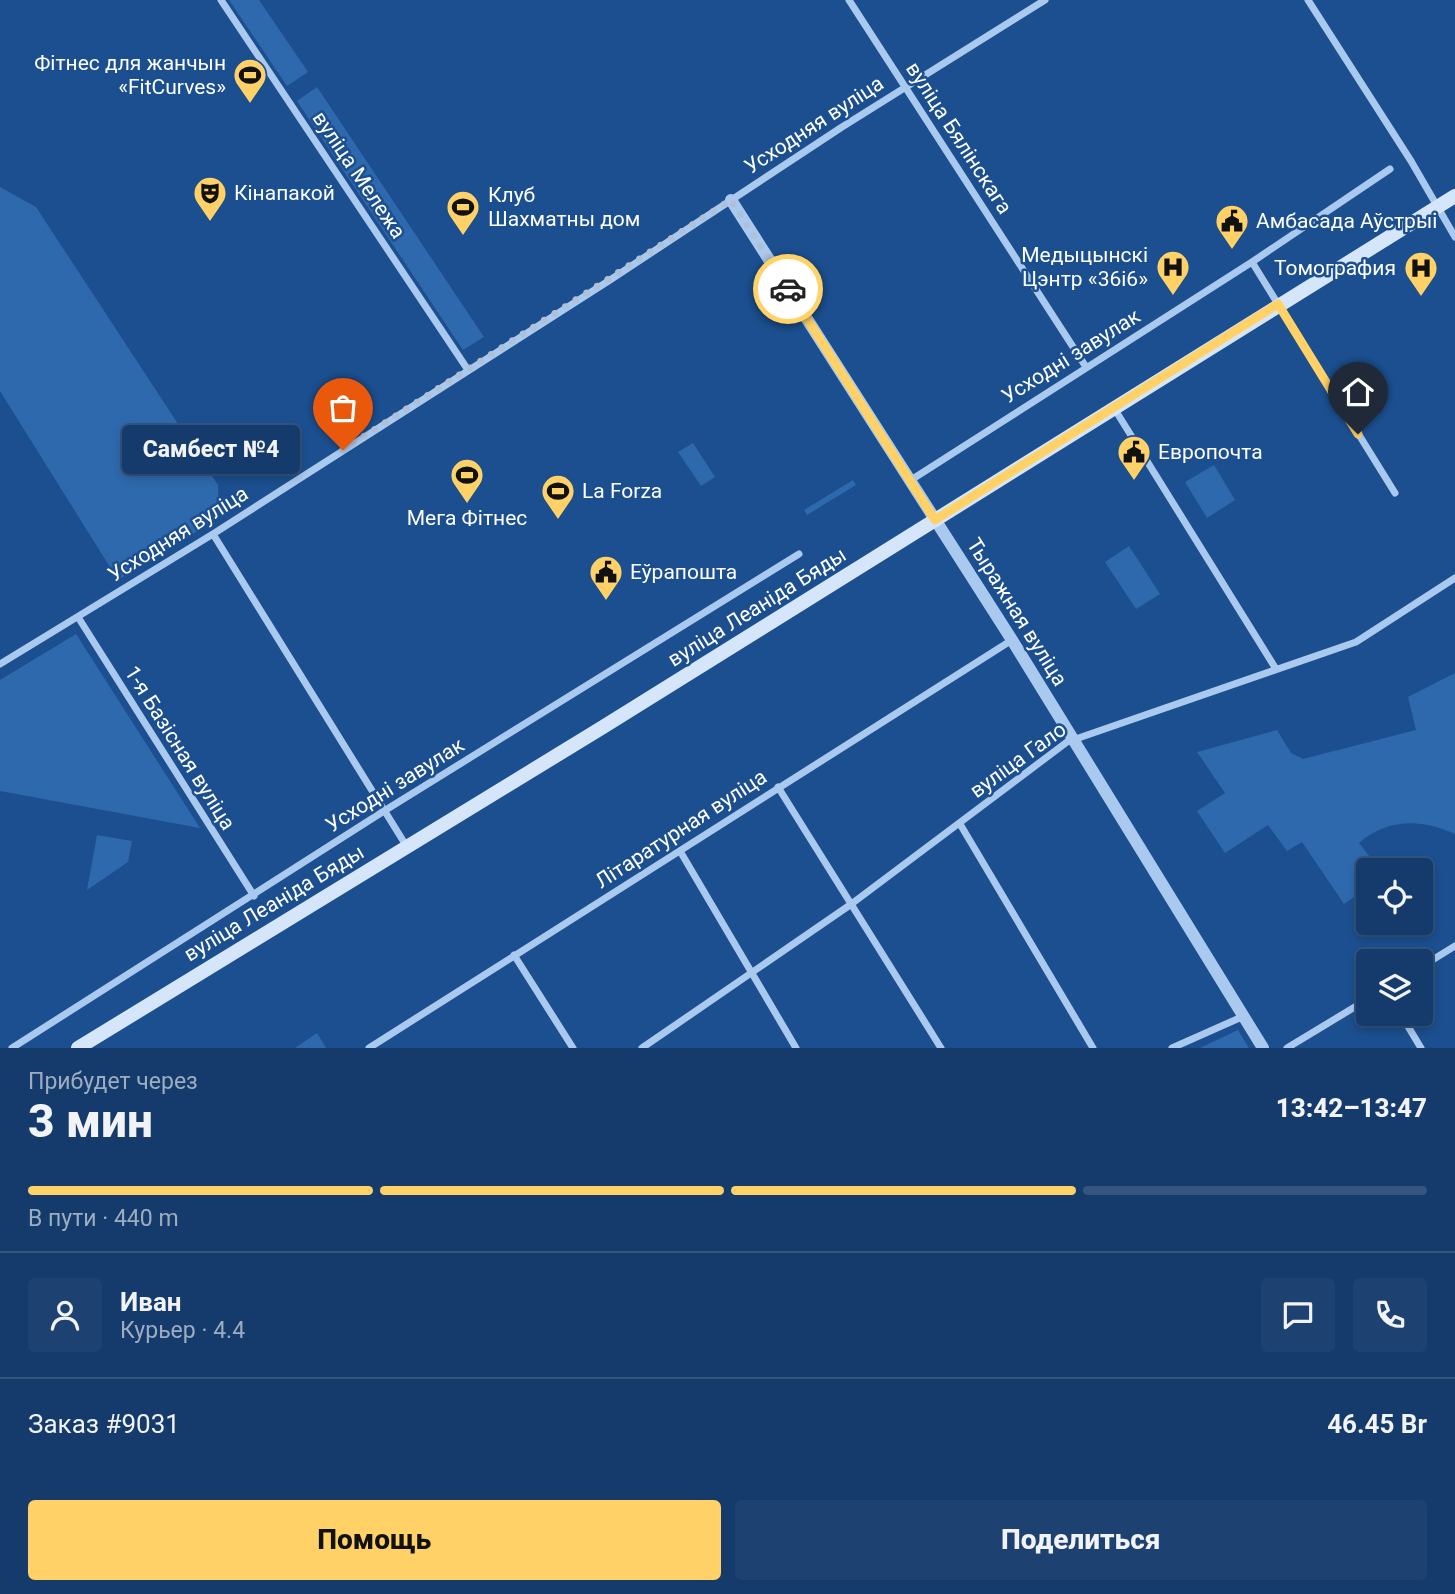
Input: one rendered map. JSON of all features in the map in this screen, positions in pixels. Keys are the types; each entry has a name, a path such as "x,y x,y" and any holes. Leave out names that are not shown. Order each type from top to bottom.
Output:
{"main road":[{"name":"вуліца Леаніда Бяды","path":"78,1048 935,520 1455,195"}],"street":[{"name":"вуліца Мележа","path":"221,0 468,370"},
{"name":"вуліца Бялінскага","path":"849,0 1086,367"},
{"name":"Усходняя вуліца","path":"0,664 213,534 905,87 1045,0"},
{"path":"1308,0 1421,176 1436,208 1455,237"},
{"name":"Усходні завулак","path":"911,480 1390,169"},
{"name":"Тыражная вуліца","path":"731,200 1012,640 1264,1048"},
{"path":"1252,261 1395,493"},
{"path":"1113,408 1276,669"},
{"path":"213,534 407,847"},
{"name":"Усходні завулак","path":"12,1048 254,897 384,811 799,554"},
{"name":"вуліца Гало","path":"642,1048 850,905 1073,739 1356,642 1455,578"},
{"name":"1-я Базісная вуліца","path":"78,617 254,897"},
{"name":"Літаратурная вуліца","path":"369,1048 1012,640"},
{"path":"778,787 941,1048"},
{"path":"960,824 1093,1048"},
{"path":"680,851 796,1048"},
{"path":"1433,960 1455,946"},
{"path":"514,955 573,1048"},
{"path":"1286,1048 1356,1006"},
{"path":"1172,1048 1244,1016"},
{"path":"1407,1026 1420,1048"}],"shaded area":[{"path":"229,0 259,0 308,72 287,86"},
{"path":"317,87 484,337 463,350 297,101"},
{"path":"0,187 36,207 218,485 219,518 118,580 0,391"},
{"path":"693,443 715,477 701,486 678,452"},
{"path":"1214,465 1235,500 1207,518 1185,482"},
{"path":"853,480 856,485 807,515 804,510"},
{"path":"1129,546 1160,594 1136,609 1105,562"},
{"path":"76,634 200,828 0,791 0,680"},
{"path":"1455,673 1455,834 1430,826 1405,824 1393,825 1370,835 1359,843 1371,858 1356,858 1356,896 1344,904 1302,842 1287,851 1268,825 1225,853 1197,811 1225,793 1197,752 1277,730 1291,753 1303,759 1416,730 1408,697"},
{"path":"97,835 132,841 128,862 87,890"},
{"path":"1238,1030 1249,1048 1200,1048"},
{"path":"317,1033 326,1048 295,1048"}],"way so far":[{"path":"343,450 731,200 788,289"}],"place":[{"name":"Фітнес для жанчын «FitCurves»","path":"250,105"},
{"name":"Кінапакой","path":"210,223"},
{"name":"Клуб Шахматны дом","path":"463,237"},
{"name":"Амбасада Аўстрыі","path":"1232,251"},
{"name":"Медыцынскі Цэнтр «36і6»","path":"1173,297"},
{"name":"Томография","path":"1421,298"},
{"name":"Самбест №4","path":"343,450"},
{"name":"Европочта","path":"1134,482"},
{"name":"Мега Фітнес","path":"467,505"},
{"name":"La Forza","path":"558,521"},
{"name":"Еўрапошта","path":"606,602"}],"route":[{"path":"788,289 935,520 1278,304 1358,434"}]}
